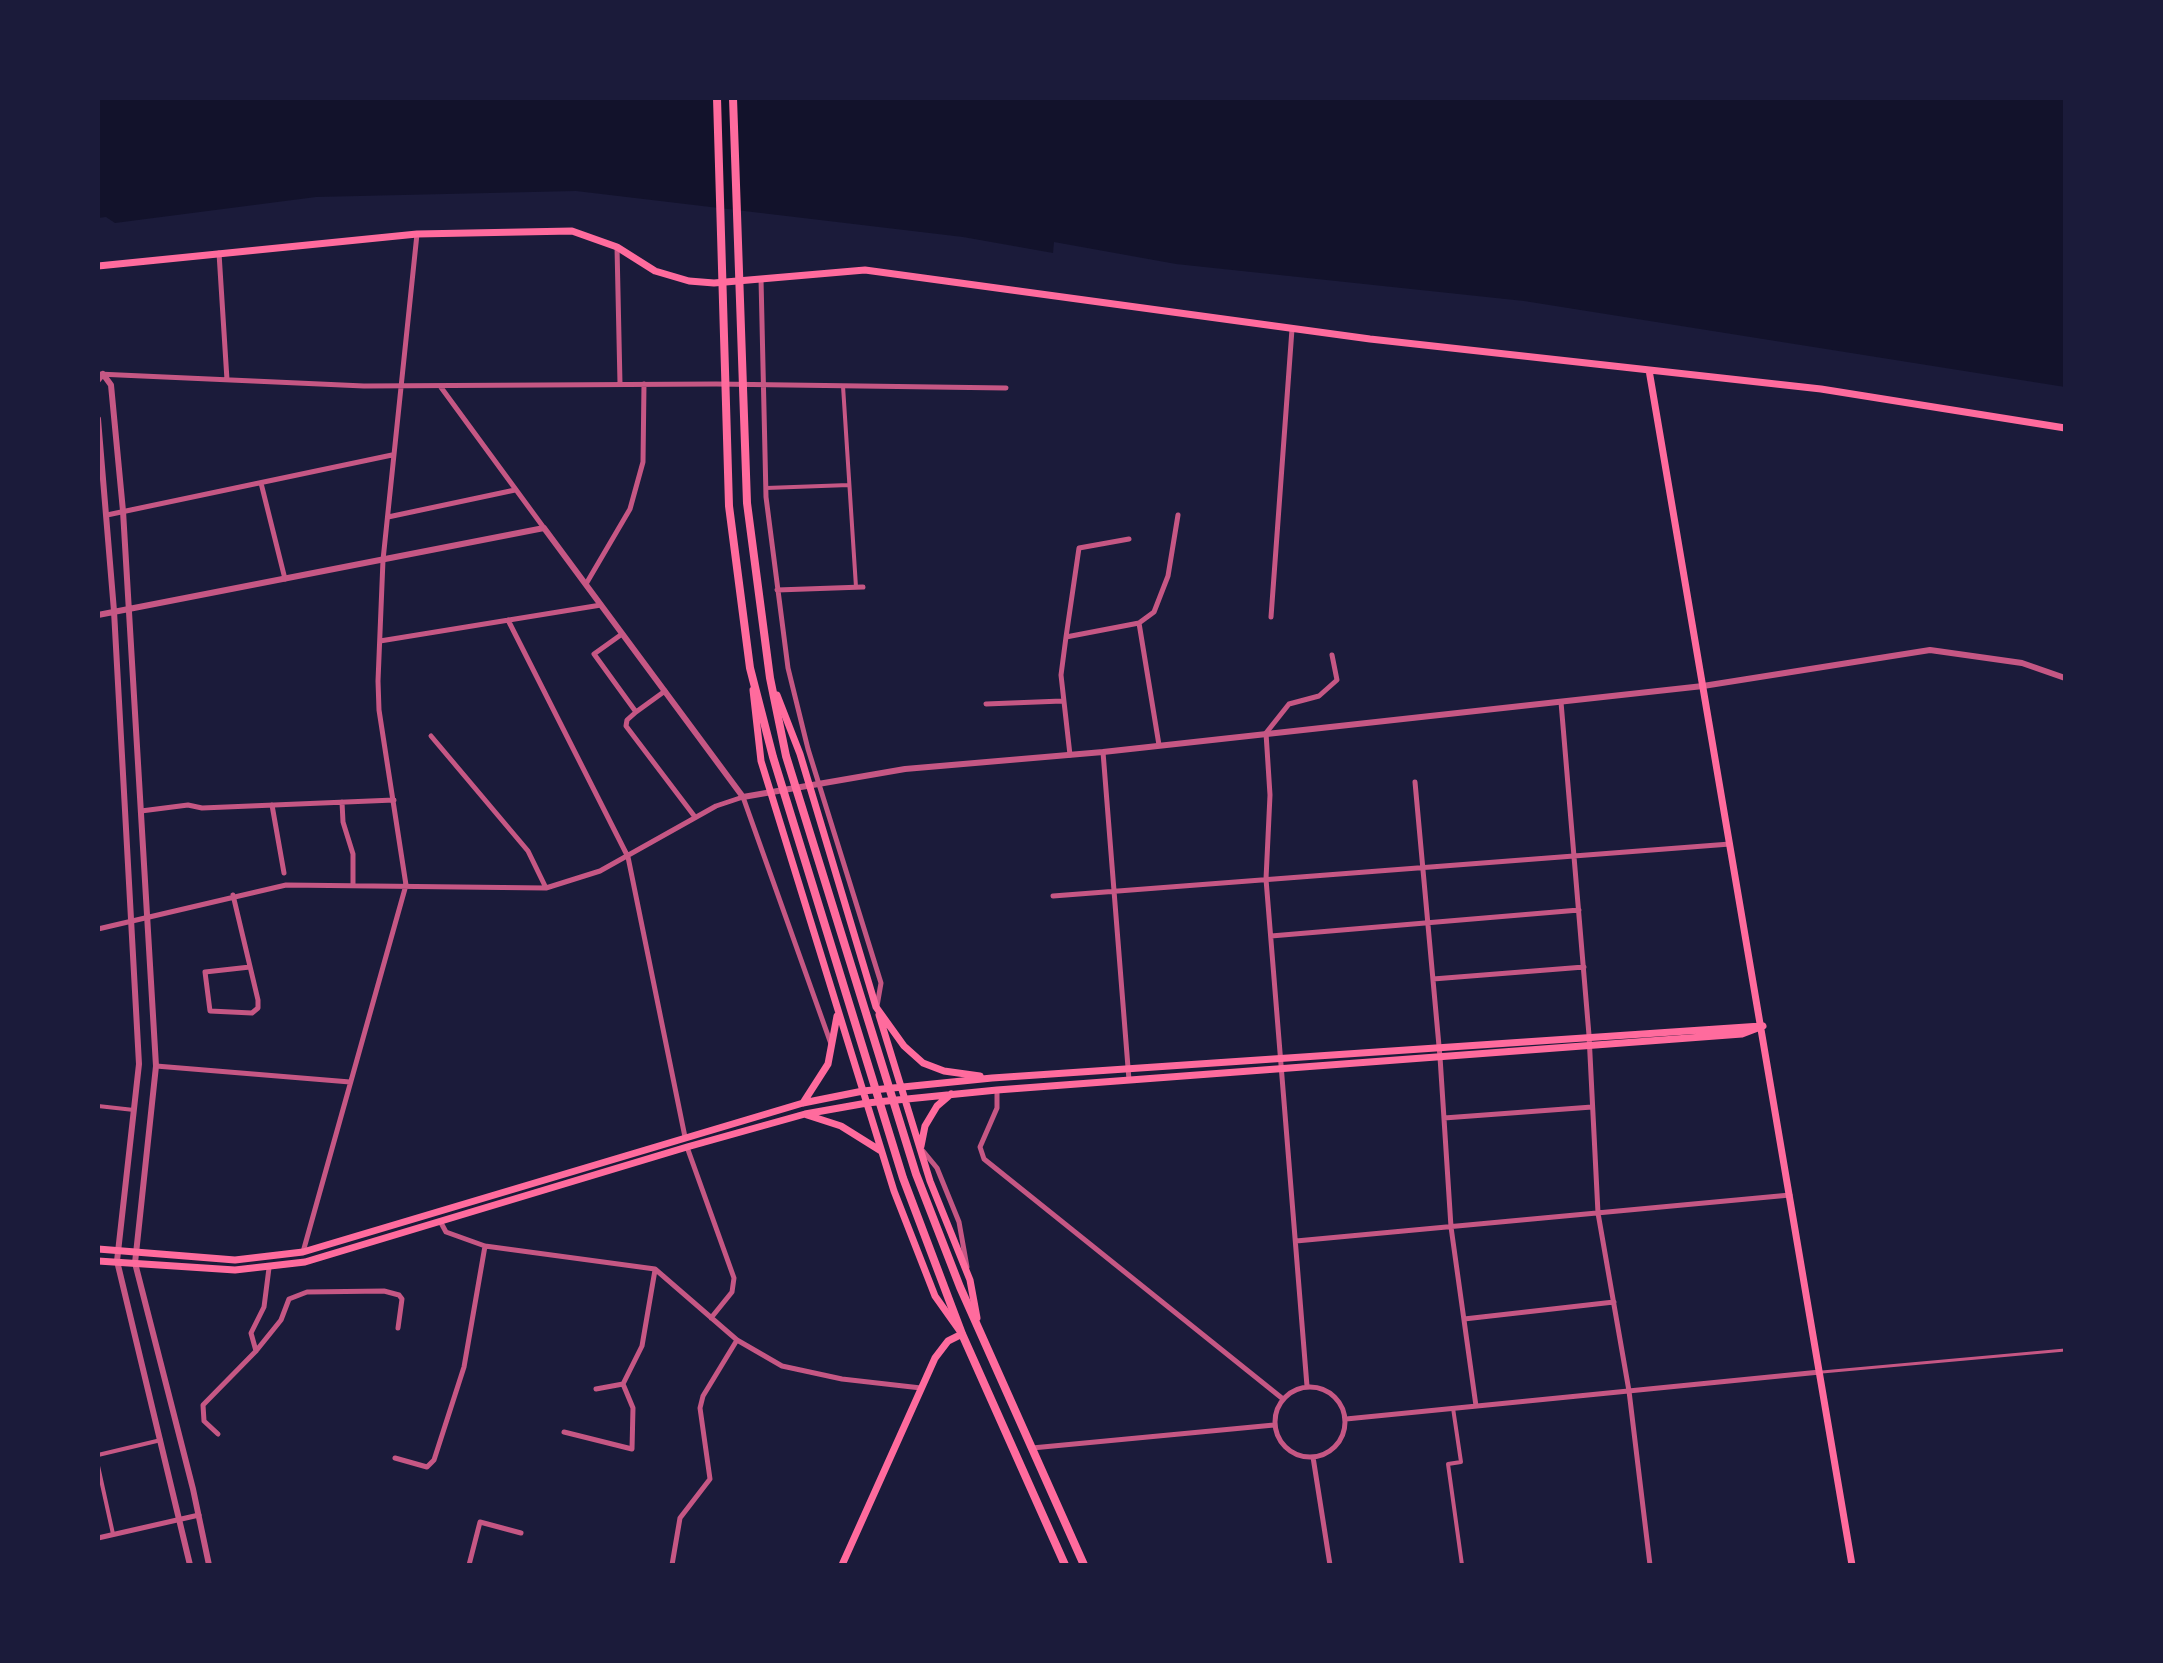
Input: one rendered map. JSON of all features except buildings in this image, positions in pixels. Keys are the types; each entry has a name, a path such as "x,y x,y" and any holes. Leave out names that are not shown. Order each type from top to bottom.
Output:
{"highway":[{"path":"717,98 729,506 750,668 773,757 903,1178 962,1334 1065,1565"},
{"path":"733,98 747,503 770,678 786,756 916,1174 978,1328 1084,1565"}],"main road":[{"path":"98,266 417,234 572,231 617,247 655,271 689,281 714,283 865,270 1292,329 1821,389 2065,428"},
{"path":"1649,370 1763,1026 1852,1565"},
{"path":"750,668 761,761 881,1151 935,1296 962,1334 948,1341 921,1388 842,1565"},
{"path":"770,678 800,754 920,1148 970,1280 978,1328"},
{"path":"876,1007 904,1046 923,1063 944,1071 992,1078"},
{"path":"803,1103 819,1081 838,1013"},
{"path":"98,1249 235,1260 303,1252 803,1103 863,1091 1128,1068 1589,1035 1763,1026"},
{"path":"98,1261 235,1270 305,1262 687,1147 805,1114 867,1103 997,1090 1742,1034 1763,1026"},
{"path":"920,1148 925,1126 937,1106 951,1094"},
{"path":"805,1114 841,1126 881,1151"}],"street":[{"path":"303,1252 406,885 379,710 380,641 392,455 417,234"},
{"path":"617,247 620,384"},
{"path":"219,253 227,380"},
{"path":"761,279 766,488 788,668 819,784 881,983 876,1007"},
{"path":"1271,617 1292,329"},
{"path":"100,376 402,386 763,384 1006,388"},
{"path":"100,376 111,385 123,511 156,1066 135,1263 209,1565"},
{"path":"586,584 630,509 637,485 643,462 644,384"},
{"path":"439,386 743,797 831,1045"},
{"path":"843,386 856,587"},
{"path":"98,419 114,611 139,1064 117,1261 190,1565"},
{"path":"107,515 392,455"},
{"path":"261,483 286,580"},
{"path":"766,488 849,485"},
{"path":"388,517 515,490"},
{"path":"1066,637 1139,623 1154,612 1168,576 1178,515"},
{"path":"98,615 544,528"},
{"path":"1070,755 1062,701 1066,637 1079,548 1129,539"},
{"path":"777,590 863,587"},
{"path":"380,641 601,605"},
{"path":"508,620 628,857 685,1137"},
{"path":"1139,623 1159,745"},
{"path":"622,634 594,654 636,712"},
{"path":"98,929 286,885 546,888 578,880 628,857 695,817 743,797 905,769 1103,752 1703,686 1930,650 2022,663 2065,678"},
{"path":"1307,1386 1266,879 1270,795 1266,733 1289,704 1319,696 1337,680 1332,655"},
{"path":"665,691 627,720 626,726 695,817"},
{"path":"986,704 1062,701"},
{"path":"1561,702 1589,1035 1598,1213 1629,1391 1650,1565"},
{"path":"431,736 528,851 546,888"},
{"path":"1103,752 1129,1080"},
{"path":"1415,782 1440,1057 1451,1227 1476,1406"},
{"path":"141,811 188,805 394,800"},
{"path":"342,802 343,822 353,854 353,885"},
{"path":"272,805 284,873"},
{"path":"1053,896 1731,844"},
{"path":"233,895 258,1000 256,1011 210,1011 205,972 250,967"},
{"path":"1271,936 1579,910"},
{"path":"1433,979 1584,967"},
{"path":"156,1066 350,1082"},
{"path":"997,1090 997,1108 980,1147 984,1159 1283,1399"},
{"path":"98,1106 134,1110"},
{"path":"1444,1118 1592,1107"},
{"path":"687,1147 734,1278 732,1292 711,1318"},
{"path":"1296,1241 1791,1195"},
{"path":"440,1221 446,1232 485,1246 655,1269 737,1340 797,1371 921,1388"},
{"path":"395,1458 427,1467 434,1460 464,1367 485,1246"},
{"path":"256,1351 251,1333 264,1307 269,1268"},
{"path":"564,1432 632,1449 633,1408 623,1384 642,1346 655,1269"},
{"path":"218,1434 204,1421 203,1405 256,1351 281,1320 289,1299 307,1292 384,1291 399,1295 402,1299 398,1328"},
{"path":"1464,1319 1614,1302"},
{"path":"672,1565 680,1518 710,1479 701,1422 703,1396 737,1340"},
{"path":"1346,1419 1820,1372"},
{"path":"596,1389 623,1384"},
{"path":"1307,1386 1329,1392 1337,1399 1346,1419 1341,1441 1333,1449 1313,1457 1291,1452 1277,1436 1274,1425 1283,1399 1307,1386"},
{"path":"1453,1408 1461,1462 1448,1464 1462,1565"},
{"path":"1031,1448 1274,1425"},
{"path":"98,1455 161,1440"},
{"path":"1313,1457 1330,1565"},
{"path":"98,1466 113,1535"},
{"path":"98,1538 199,1515"},
{"path":"469,1565 480,1522 521,1533"}],"lane":[{"path":"1820,1372 2065,1350"}],"shaded area":[{"path":"98,98 2065,98 2065,387 1524,301 1176,264 1054,242 1053,253 963,237 576,191 316,197 115,223 106,217 98,218"}]}
